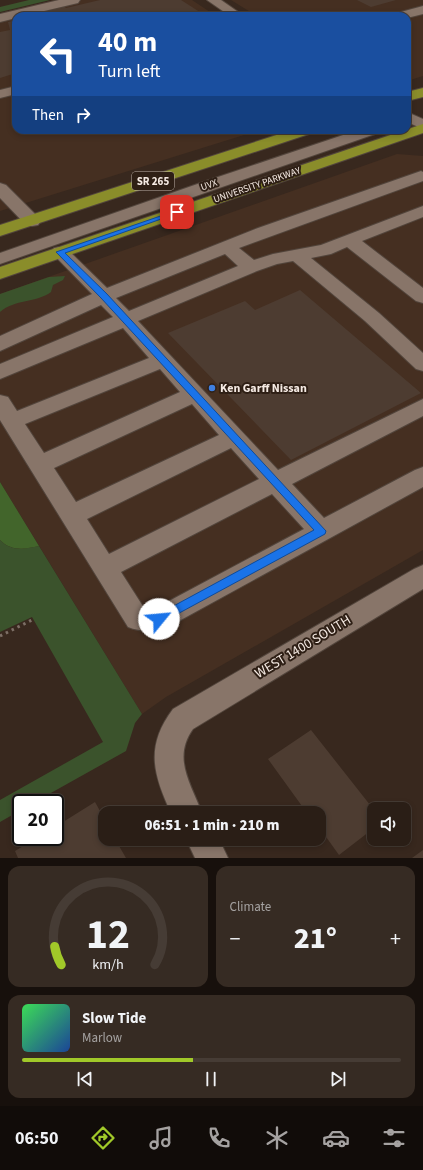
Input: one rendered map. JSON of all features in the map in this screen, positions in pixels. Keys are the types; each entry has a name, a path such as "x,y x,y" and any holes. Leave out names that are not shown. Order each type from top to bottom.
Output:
{"main road":[{"path":"411,96 423,92"},
{"name":"SR 265","path":"0,231 295,134"},
{"name":"UNIVERSITY PARKWAY","path":"0,273 375,134"}],"street":[{"path":"25,12 74,0"},
{"path":"213,0 232,12"},
{"path":"411,13 423,10"},
{"path":"0,18 12,15"},
{"path":"0,94 12,91"},
{"path":"415,119 423,106"},
{"name":"UVX","path":"0,243 323,134"},
{"name":"UVX","path":"0,259 212,184 361,134"},
{"path":"0,344 104,296 227,247 421,176"},
{"path":"0,188 32,221"},
{"path":"0,372 251,267 273,259 325,250 423,211"},
{"path":"407,218 423,229"},
{"path":"349,240 423,296"},
{"path":"227,247 251,267"},
{"path":"60,252 104,296 321,531"},
{"path":"297,255 372,317 423,364"},
{"path":"163,360 6,412 137,619 159,619 423,476"},
{"path":"40,465 195,394"},
{"path":"105,568 423,407"},
{"path":"72,515 234,437"},
{"name":"WEST 1400 SOUTH","path":"183,806 170,767 169,747 175,729 183,719 423,576"},
{"path":"206,846 212,858"}],"path":[{"path":"0,636 34,619"}],"shaded area":[{"path":"55,0 192,0 210,12 12,12 12,134 247,134 0,211 0,13"},
{"path":"231,0 423,0 423,76 411,80 411,12 250,12"},
{"name":"Ken Garff Nissan","path":"397,154 423,156 423,550 166,697 142,714 0,482 0,294"}],"green space":[{"path":"29,0 50,0 0,12 0,7"},
{"path":"65,276 63,280 53,285 51,292 39,298 12,305 0,312 0,294 49,277"},
{"path":"0,482 39,546 19,549 9,546 0,540"},
{"path":"0,540 9,546 18,549 39,546 142,714 135,723 126,751 49,794 12,794 12,815 0,822 0,800 103,742 32,617 0,632"}],"building":[{"path":"100,0 181,0 200,12 46,12 64,6 66,8"},
{"path":"357,0 396,0 371,7"},
{"path":"12,21 12,74 0,78 0,32 10,30 8,22"},
{"path":"300,290 421,393 291,460 168,333 245,301 255,310"},
{"path":"311,730 368,802 367,833 339,855 326,837 326,806 302,806 268,759"},
{"path":"95,802 98,807 98,846 119,846 126,858 18,858 15,851 23,846 64,846 64,821"},
{"path":"423,850 423,858 412,858"}],"place":[{"name":"Ken Garff Nissan","path":"212,388"}],"route":[{"path":"159,619 321,531 104,296 60,252 177,212"}]}
